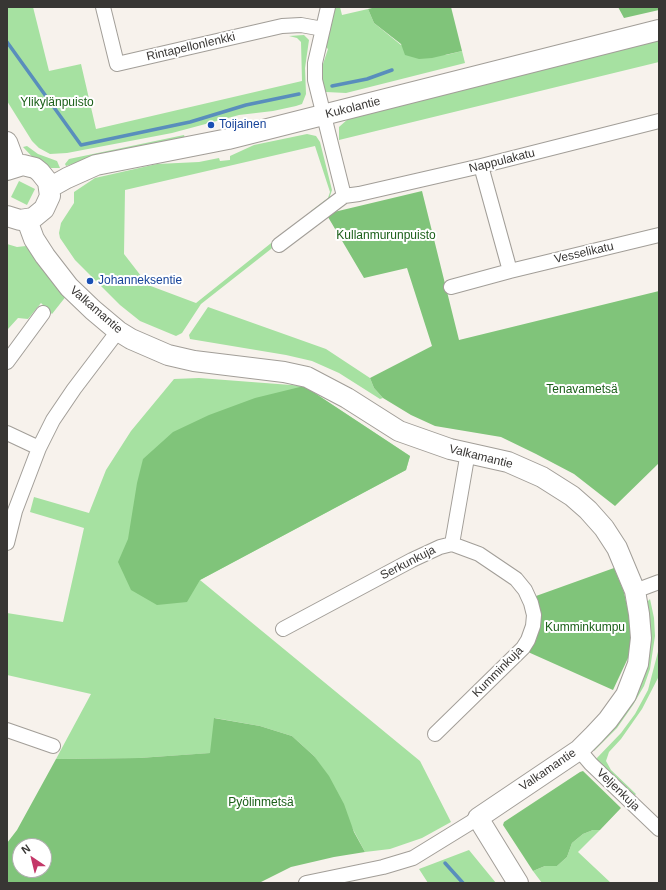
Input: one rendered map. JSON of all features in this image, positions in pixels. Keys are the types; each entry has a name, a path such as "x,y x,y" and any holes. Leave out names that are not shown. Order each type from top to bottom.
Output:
{"street":[{"name":"Rintapellonlenkki","path":"103,7 117,64 282,26 301,25 323,29"},
{"path":"328,7 315,68 315,80 344,196"},
{"name":"Kukolantie","path":"49,188 96,165 228,139 659,30"},
{"name":"Nappulakatu","path":"278,245 344,196 359,194 481,166 659,121"},
{"path":"7,142 12,168 29,166 40,172 49,188 50,196 44,209 34,218 27,220 13,219 7,216"},
{"path":"481,166 510,271"},
{"name":"Valkamantie","path":"27,220 34,239 55,271 93,310 118,331 142,345 168,355 194,361 284,372 307,377 347,398 400,431 431,443 508,462 542,476 572,496 588,510 604,528 617,548 635,591 641,638 638,664 632,682 626,695 608,720 579,750 478,818 413,858 383,867 306,883"},
{"name":"Vesselikatu","path":"451,286 659,236"},
{"path":"7,362 43,313"},
{"path":"7,543 17,505 38,448 53,420 74,389 118,331"},
{"path":"7,433 38,448"},
{"name":"Serkunkuja","path":"283,629 412,560 440,547 452,544 468,452"},
{"name":"Kumminkuja","path":"434,734 523,648 528,640 533,626 534,615 531,603 525,590 516,579 479,554 452,544"},
{"path":"635,591 659,582"},
{"path":"7,730 53,746"},
{"name":"Veljenkuja","path":"579,750 591,764 659,829"},
{"path":"478,818 518,883"}],"green space":[{"name":"Ylikylänpuisto","path":"7,7 33,7 49,71 81,64 96,129 302,81 301,42 297,38 289,36 304,35 309,40 305,68 306,94 302,104 296,106 273,111 239,115 172,133 67,153 50,154 39,148 32,141 7,101"},
{"path":"333,7 340,7 342,15 368,9 374,23 401,45 446,55 462,51 465,63 346,93 326,92 324,90 320,73 328,49 325,46"},
{"path":"376,7 451,7 462,51 432,58 419,59 405,55 401,44 374,23 368,9"},
{"path":"618,7 659,7 659,10 624,18"},
{"path":"659,38 659,62 339,140 339,127 348,119"},
{"path":"307,134 316,136 320,142 332,190 330,196 332,199 313,213 311,211 328,198 330,192 315,146 125,190 124,254 148,285 196,303 300,220 302,221 271,249 201,304 182,333 176,336 140,321 120,305 75,260 60,238 59,233 61,223 74,203 74,192 95,178 157,164 199,162 219,158 220,161 230,160 230,156 254,145"},
{"path":"184,135 186,141 88,159 66,166 65,164 69,159"},
{"path":"27,146 38,154 57,161 60,168 51,168 39,164 23,147"},
{"path":"19,181 35,189 27,205 11,197"},
{"name":"Tenavametsä","path":"422,191 459,340 659,291 659,463 615,506 574,474 536,454 501,437 435,426 411,415 383,398 374,388 370,378 432,346 407,268 364,278 328,217 334,212"},
{"path":"7,244 17,247 26,246 35,259 67,295 52,314 41,303 28,319 18,318 8,329 7,328"},
{"path":"208,307 326,349 370,378 374,388 383,398 380,399 339,373 312,361 286,355 190,339 189,335"},
{"path":"199,378 304,386 410,456 406,470 200,580 420,761 451,822 422,838 390,849 365,852 314,756 292,736 260,726 215,718 211,753 139,758 56,759 91,694 7,675 7,613 63,622 84,528 30,512 34,497 89,513 106,470 131,431 174,379"},
{"path":"304,386 410,456 406,470 200,580 187,602 157,605 131,590 118,562 128,539 137,483 143,459 173,432 209,415 255,398"},
{"name":"Kumminkumpu","path":"614,568 624,592 630,620 632,639 628,658 613,690 528,652 536,640 540,625 540,611 536,596"},
{"path":"650,599 654,618 655,636 650,669 644,686 617,728 594,751 593,747 607,730 646,603"},
{"path":"659,648 659,676 642,709 621,739 609,752 606,761 611,770 636,794 633,797 595,760 621,733 635,714 648,690"},
{"name":"Pyölinmetsä","path":"214,718 260,726 292,736 314,756 329,776 344,804 354,832 365,852 334,857 291,867 259,883 7,883 7,843 17,830 56,759 139,758 210,753"},
{"path":"583,771 621,808 600,830 593,830 583,834 572,843 567,857 557,866 545,866 533,871 503,825 504,822"},
{"path":"593,830 600,830 578,852 611,883 542,883 533,871 545,866 557,866 567,857 572,843 583,834"},
{"path":"469,850 496,883 428,883 419,869"}],"waterway":[{"path":"7,42 81,145 190,122 246,105 299,94"},
{"path":"332,86 367,79 392,70"},
{"path":"445,863 463,883"}],"place":[{"name":"Toijainen","path":"211,125"},
{"name":"Johanneksentie","path":"90,281"}],"park label":[{"name":"Kullanmurunpuisto","path":"386,236"}]}
